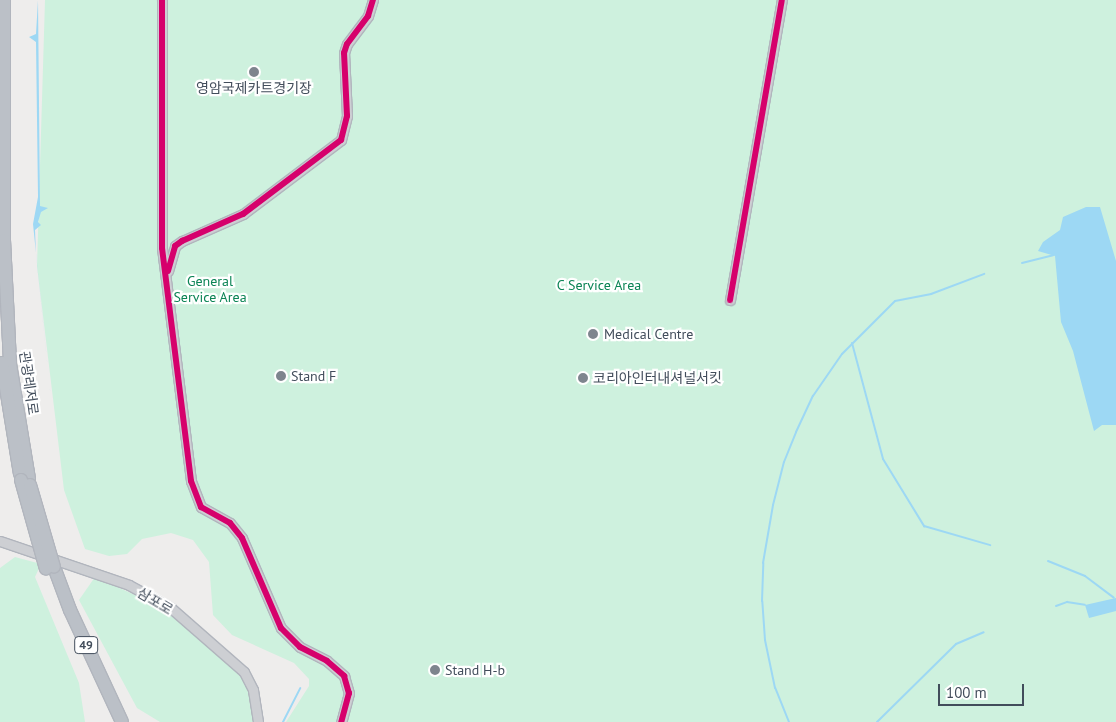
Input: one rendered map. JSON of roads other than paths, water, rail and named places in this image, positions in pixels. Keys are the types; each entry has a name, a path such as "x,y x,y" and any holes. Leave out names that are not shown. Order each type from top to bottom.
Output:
{"highway":[{"name":"관광레저로","path":"4,0 4,240 10,364 25,479"},
{"path":"4,119 9,0"},
{"name":"관광레저로","path":"0,346 10,429 50,568 113,722"},
{"name":"관광레저로","path":"50,568 122,722"}],"street":[{"path":"162,0 162,238 166,288 190,474 197,501 238,532 274,617 286,634 344,676 349,693 341,722"},
{"path":"162,238 167,244 182,240 244,214 341,140 347,116 344,53 347,44 368,16 373,0"},
{"path":"730,300 782,0"},
{"path":"166,288 169,261 175,246 182,240"},
{"name":"삼포로","path":"0,541 129,585 171,608 244,672 253,690 258,722"}],"water":[{"path":"38,0 40,206 48,208 41,212 38,222 41,225 35,230 36,253 33,224 38,197 36,42 29,37 36,34"},
{"path":"1086,207 1100,207 1116,261 1116,425 1102,425 1094,431 1073,351 1061,322 1055,256 1038,251 1043,242 1060,230 1063,217"},
{"path":"1116,598 1116,611 1089,618 1085,605"}],"waterway":[{"path":"1022,263 1053,255"},
{"path":"789,722 775,688 765,640 762,601 763,563 773,505 784,462 796,432 813,396 842,354 895,301 931,294 984,274"},
{"path":"852,343 883,459 924,526 990,545"},
{"path":"1048,561 1085,576 1114,598"},
{"path":"1056,606 1067,602 1085,605"},
{"path":"877,722 956,644 984,632"},
{"path":"283,722 300,688"}],"place":[{"name":"영암국제카트경기장","path":"254,72"},
{"name":"Medical Centre","path":"593,334"},
{"name":"Stand F","path":"281,376"},
{"name":"코리아인터내셔널서킷","path":"583,378"},
{"name":"Stand H-b","path":"435,670"}],"park label":[{"name":"C Service Area","path":"599,285"},
{"name":"General Service Area","path":"210,290"}]}
